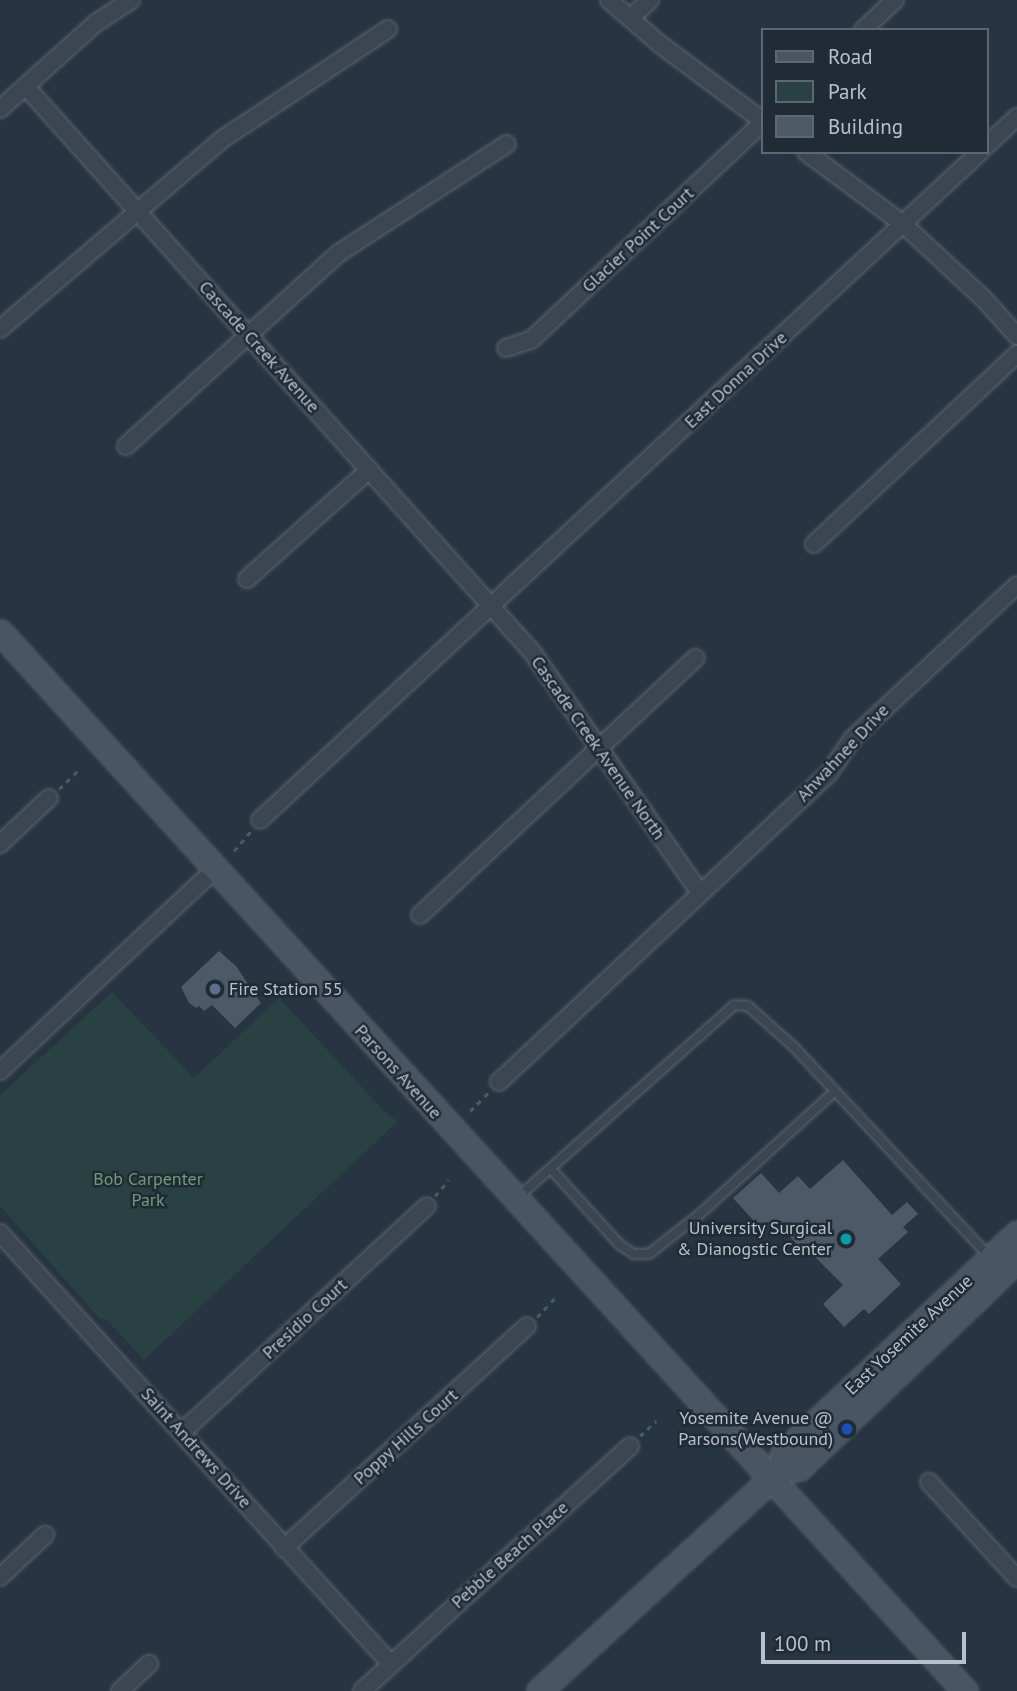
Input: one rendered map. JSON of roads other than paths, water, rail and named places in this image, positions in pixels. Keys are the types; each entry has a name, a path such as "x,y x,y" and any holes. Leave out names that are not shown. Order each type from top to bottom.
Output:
{"street":[{"path":"0,109 96,23 131,0"},
{"path":"609,0 762,121"},
{"path":"630,18 650,0"},
{"path":"865,28 895,0"},
{"path":"0,329 224,138 388,29"},
{"name":"Cascade Creek Avenue","path":"26,88 491,607"},
{"path":"989,143 1017,117"},
{"name":"Glacier Point Court","path":"506,348 531,340 762,123"},
{"path":"126,446 339,253 507,144"},
{"path":"809,154 903,224 983,298 1017,336"},
{"name":"East Donna Drive","path":"260,820 978,154"},
{"path":"814,544 1017,354"},
{"path":"247,579 369,470"},
{"name":"Ahwahnee Drive","path":"499,1082 829,773 860,731 1017,585"},
{"name":"Cascade Creek Avenue North","path":"491,607 537,659 700,893"},
{"name":"Parsons Avenue","path":"0,632 514,1200 775,1474 965,1691"},
{"path":"421,915 696,658"},
{"path":"0,844 49,798"},
{"path":"0,1071 215,869"},
{"name":"Presidio Court","path":"183,1432 427,1206"},
{"name":"Saint Andrews Drive","path":"0,1233 391,1664"},
{"name":"East Yosemite Avenue","path":"539,1691 775,1474 783,1454 1017,1233"},
{"name":"East Yosemite Avenue","path":"775,1474 799,1468 1017,1260"},
{"name":"Poppy Hills Court","path":"284,1548 527,1326"},
{"name":"Pebble Beach Place","path":"362,1691 630,1446"},
{"path":"929,1482 1017,1578"},
{"path":"0,1577 45,1535"},
{"path":"120,1691 149,1664"}],"lane":[{"path":"514,1200 734,1005 748,1006 765,1017 991,1258"},
{"path":"551,1169 620,1245 634,1254 649,1254 701,1213 835,1091"}],"place":[{"name":"Fire Station 55","path":"215,989"},
{"name":"University Surgical & Dianogstic Center","path":"846,1239"},
{"name":"Yosemite Avenue @ Parsons(Westbound)","path":"847,1429"}],"park label":[{"name":"Bob Carpenter Park","path":"148,1190"}]}
